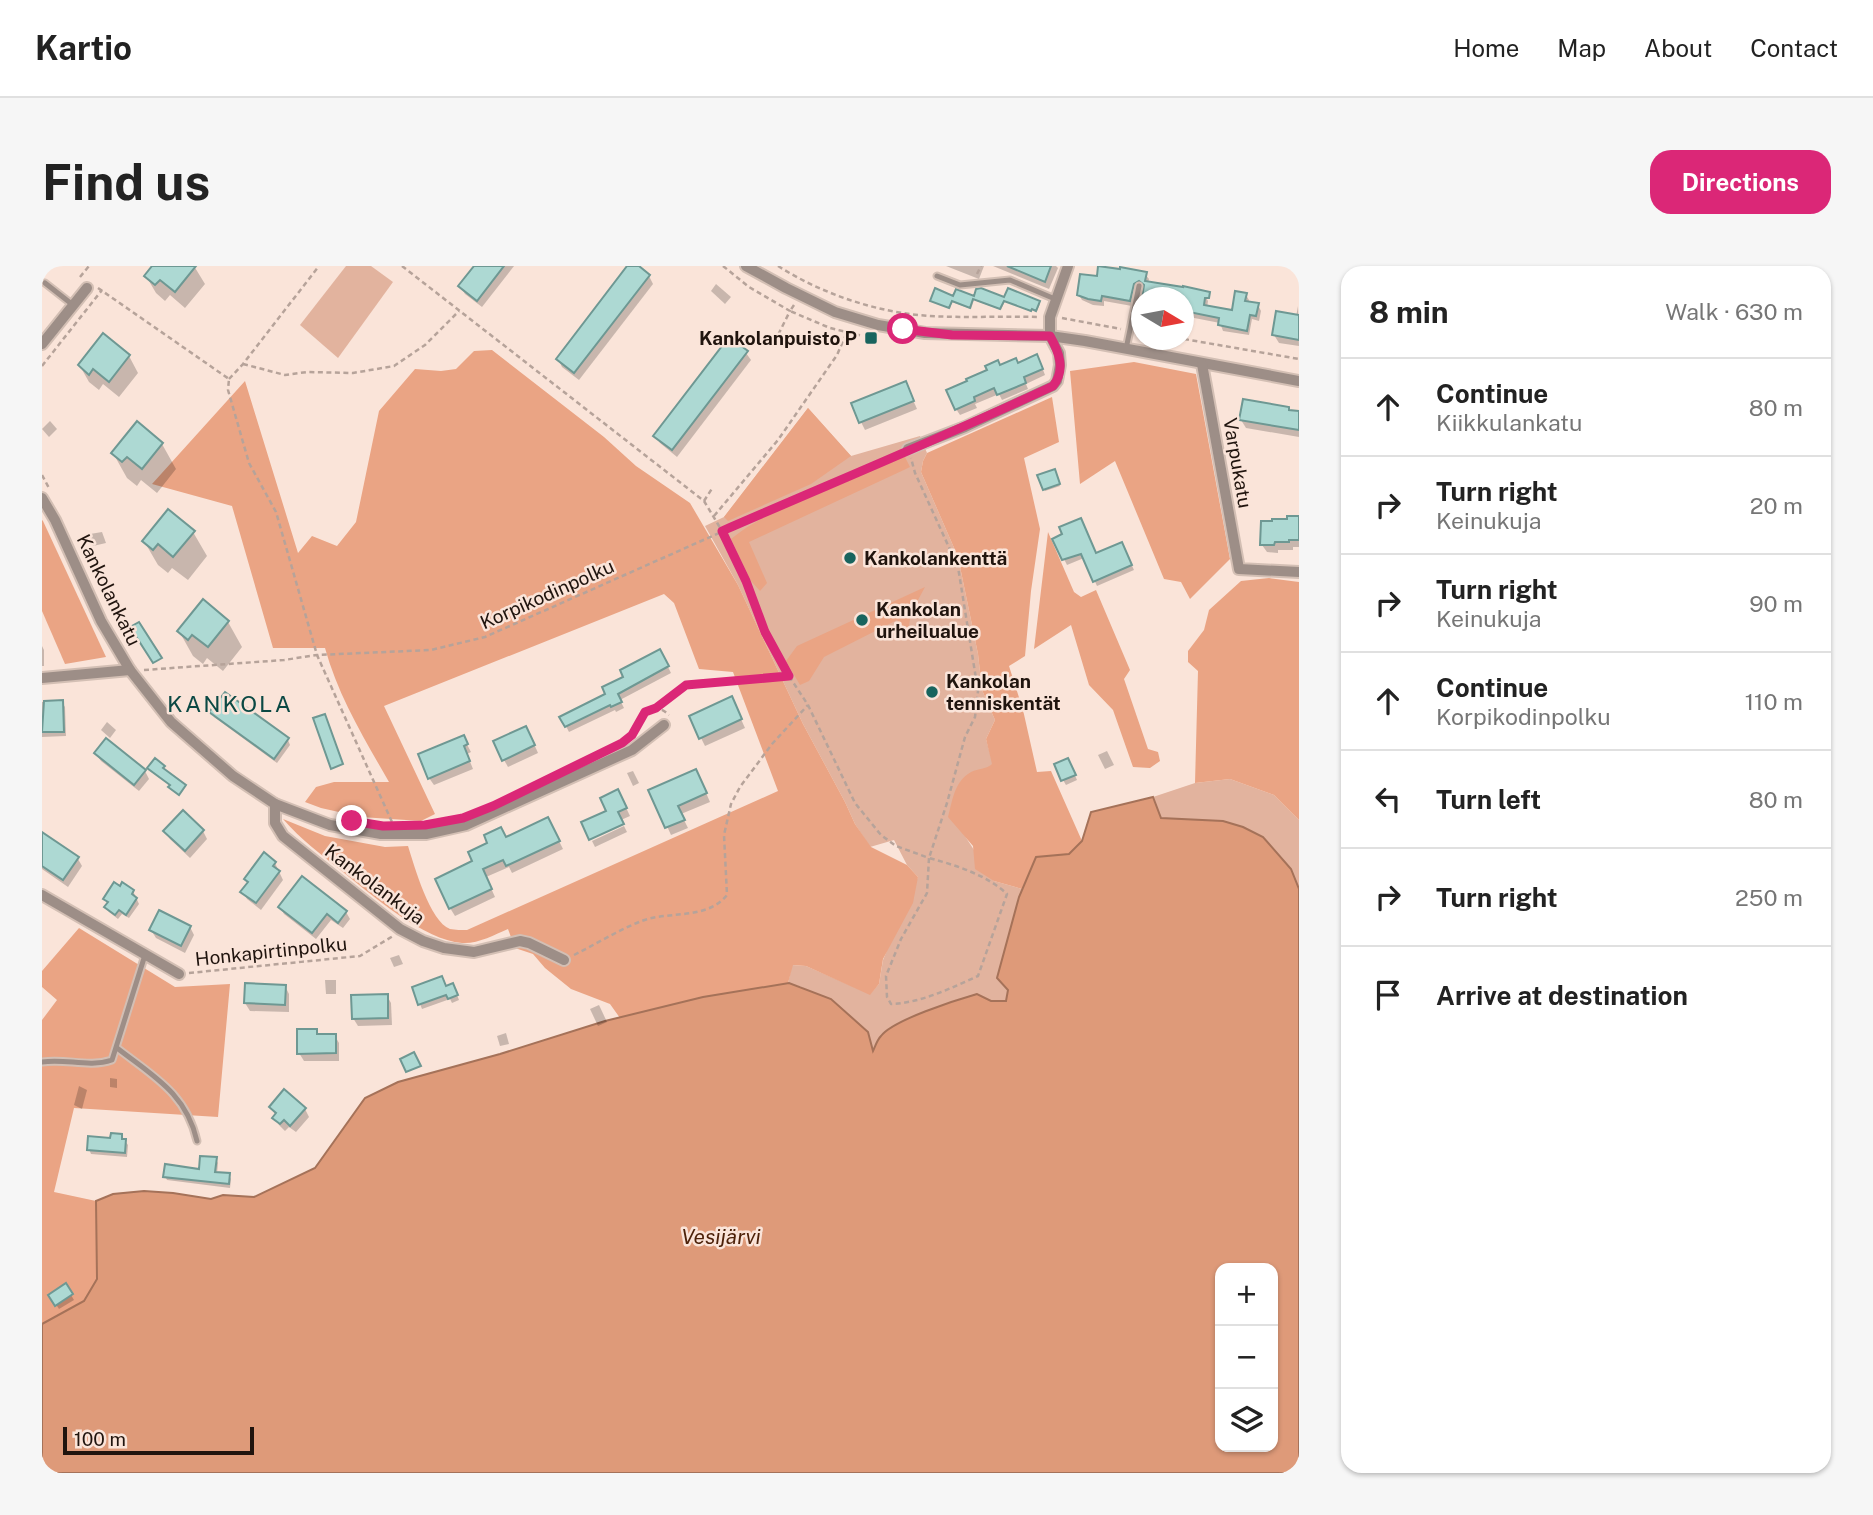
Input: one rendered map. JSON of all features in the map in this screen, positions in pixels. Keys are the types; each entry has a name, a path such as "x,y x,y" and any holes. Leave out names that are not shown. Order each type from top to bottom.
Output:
{"street":[{"path":"746,266 835,312 878,325 952,335 1050,336 1299,381"},
{"path":"908,449 965,427 1053,386 1057,381 1060,365 1059,353 1050,336 1049,317 1068,266"},
{"path":"42,344 91,285"},
{"name":"Varpukatu","path":"1202,364 1239,569 1299,572"},
{"name":"Kankolankatu","path":"42,498 55,520 101,621 171,722 233,776 275,804 330,825 381,834 426,834 466,825 632,750 669,722"},
{"path":"42,678 135,670"},
{"name":"Kankolankuja","path":"275,804 275,823 283,836 400,929 444,948 474,952 520,941 564,960"},
{"path":"42,895 179,974"}],"lane":[{"path":"937,276 960,285 1010,280 1055,299"},
{"path":"45,283 73,305"},
{"path":"1126,349 1131,330"},
{"path":"42,1062 55,1060 101,1064 112,1060 145,955"},
{"path":"117,1048 176,1096 193,1124 197,1140"}],"path":[{"path":"319,266 229,379 228,390 248,463 276,512 317,655 397,834"},
{"path":"402,266 704,501 746,581 765,632 808,705 855,803 881,835 896,846 929,858 971,872 998,886 1007,894 978,976 946,991 901,1004 891,1004 887,997 886,976 901,939 927,893 929,858 964,737 975,717 978,691 958,567 915,473 908,449"},
{"path":"723,266 750,287 790,311 830,328 871,338"},
{"path":"778,266 849,300 870,307 928,316 1049,317 1131,330"},
{"path":"82,275 91,285 229,379"},
{"path":"42,366 102,290"},
{"path":"243,364 285,375 307,372 353,373 394,366 425,345 459,311"},
{"path":"775,341 790,311"},
{"path":"713,517 778,440 838,355 846,332"},
{"path":"1194,341 1299,359"},
{"name":"Korpikodinpolku","path":"135,670 284,660 317,655 430,650 485,637 908,449"},
{"path":"42,475 55,500"},
{"path":"704,501 713,487"},
{"path":"135,670 147,679"},
{"path":"632,735 645,712 656,708 686,685 789,676"},
{"path":"564,960 639,922 659,916 705,910 721,902 727,895 724,835 731,804 740,787 772,744 808,705"},
{"path":"656,708 666,711 669,722"},
{"name":"Honkapirtinpolku","path":"179,974 360,956 400,929"}],"shaded area":[{"path":"346,266 371,266 393,282 338,358 300,325"},
{"path":"492,350 604,437 636,466 690,503 738,585 803,724 855,824 871,847 907,865 918,877 913,903 883,959 879,984 870,995 806,966 793,965 788,983 703,997 620,1018 610,1004 571,989 545,968 533,954 515,948 508,929 480,941 462,943 447,940 416,926 320,853 283,819 325,836 385,847 408,846 424,892 436,916 450,929 467,930 778,791 733,672 699,669 674,603 664,594 384,706 435,814 421,821 361,817 305,802 316,787 334,782 389,782 345,700 325,648 273,648 232,506 152,484 245,381 298,553 312,536 337,546 356,522 379,411 415,369 456,369 474,351"},
{"path":"1134,362 1196,374 1230,559 1190,599 1181,582 1164,579 1115,461 1080,484 1070,371"},
{"path":"1052,397 1059,442 1024,458 1040,529 1025,656 1009,666 1023,710 1037,772 1051,771 1082,841 1069,854 1036,857 1022,889 994,881 975,869 973,846 948,817 955,792 965,776 992,764 986,739 995,720 982,690 978,654 958,557 921,472 927,453"},
{"name":"Kankolan urheilualue","path":"808,408 851,456 920,436 927,453 921,472 958,557 978,654 982,690 995,720 986,739 993,764 985,770 963,833 994,881 1022,889 997,978 1008,990 1006,1001 991,1001 977,994 873,1052 802,987 788,983 792,965 806,966 870,994 879,984 883,960 918,877 907,865 894,840 870,847 855,824 803,724 738,585 705,526 724,517"},
{"path":"808,408 851,456 811,484 728,521 724,517"},
{"path":"905,457 910,467 749,542 767,583 760,591 751,581 731,539 763,518 837,482"},
{"path":"42,520 106,657 65,664 42,611"},
{"path":"1048,532 1074,592 1081,597 1096,590 1130,670 1124,679 1148,749 1158,752 1160,761 1150,768 1133,767 1113,710 1089,685 1071,625 1034,649"},
{"path":"1269,578 1299,582 1299,820 1274,795 1230,779 1195,783 1198,671 1188,662 1188,651 1204,630 1209,610 1241,581"},
{"path":"925,587 905,630 897,620 824,657 809,681 800,685 786,661 797,646"},
{"path":"1230,779 1274,795 1299,820 1299,889 1291,869 1223,821 1161,818 1153,797 1195,783"},
{"path":"79,928 175,987 230,984 218,1117 74,1108 54,1192 96,1201 97,1279 84,1301 42,1324 42,1020 57,1000 42,987 42,971"}],"water":[{"name":"Vesijärvi","path":"1153,797 1161,818 1223,821 1263,837 1291,869 1299,889 1299,1473 42,1473 42,1324 84,1301 97,1279 96,1201 113,1194 144,1191 211,1199 223,1195 254,1197 315,1168 365,1098 398,1082 605,1021 703,997 789,983 831,999 868,1032 873,1051 888,1030 926,1011 977,994 991,1001 1006,1001 1008,990 997,978 1019,897 1036,857 1069,854 1082,841 1091,812"}],"building":[{"path":"152,266 196,266 175,292 160,280 155,285 144,276"},
{"path":"474,266 504,266 477,301 458,286"},
{"path":"627,266 639,266 650,275 574,373 556,359"},
{"path":"1007,266 1051,266 1045,282"},
{"path":"1098,266 1120,267 1147,272 1145,281 1183,287 1144,287 1139,281 1131,287 1130,301 1102,296 1101,301 1077,295 1080,274 1097,276"},
{"path":"935,288 953,296 956,289 974,296 976,289 981,288 1004,297 1008,288 1040,301 1036,311 1004,301 1000,309 973,299 970,308 952,301 949,308 930,301"},
{"path":"1194,288 1210,292 1204,305 1232,310 1235,291 1247,293 1245,301 1259,303 1256,316 1250,315 1247,331 1218,325 1219,318 1194,313"},
{"path":"1276,311 1299,315 1299,340 1272,335"},
{"path":"103,333 130,355 109,382 93,369 89,375 78,365"},
{"path":"729,337 748,351 672,450 653,436"},
{"path":"1037,354 1043,369 1024,377 1026,383 997,395 994,388 955,410 946,390 987,370 985,366 998,360 1000,365 1016,358 1018,363"},
{"path":"906,381 914,401 859,423 851,403"},
{"path":"1243,399 1299,411 1299,430 1239,420"},
{"path":"137,421 163,443 142,469 127,457 122,462 111,453"},
{"path":"1055,469 1060,484 1043,490 1037,475"},
{"path":"168,509 195,531 173,557 158,544 153,550 142,541"},
{"path":"1287,516 1299,516 1299,540 1260,545 1261,521 1287,519"},
{"path":"1081,518 1096,553 1122,542 1132,565 1093,582 1081,554 1062,560 1052,539 1062,534 1059,527"},
{"path":"203,599 229,621 208,647 192,635 188,640 177,631"},
{"path":"139,622 162,658 153,663 130,627"},
{"path":"660,649 669,666 618,694 622,702 565,727 559,717 605,694 602,687 623,677 620,670"},
{"path":"225,692 289,738 274,759 209,712"},
{"path":"732,696 742,719 699,739 689,716"},
{"path":"63,700 64,732 42,732 44,701"},
{"path":"325,714 343,764 331,769 313,718"},
{"path":"526,726 535,745 502,761 493,741"},
{"path":"464,735 468,744 464,746 470,761 428,779 418,754"},
{"path":"106,738 146,770 134,785 94,753"},
{"path":"155,758 165,766 163,768 186,785 179,795 147,768"},
{"path":"1068,758 1076,775 1061,781 1054,764"},
{"path":"696,769 707,793 678,806 685,820 665,828 648,790"},
{"path":"618,789 627,808 618,812 624,824 589,840 581,822 606,811 600,798"},
{"path":"183,810 204,830 185,851 163,831"},
{"path":"548,817 560,841 506,866 503,860 483,869 492,889 449,909 435,879 472,861 468,852 487,843 484,835 501,827 506,837"},
{"path":"42,832 79,857 63,880 42,866"},
{"path":"264,852 276,862 273,866 280,871 256,903 240,892 248,882 244,879"},
{"path":"302,876 347,911 338,923 327,914 312,933 278,907"},
{"path":"114,882 120,886 122,882 134,890 132,894 137,898 126,915 119,910 115,915 104,907 108,902 103,899"},
{"path":"159,910 191,926 181,946 149,930"},
{"path":"442,976 446,986 453,983 458,995 448,999 446,995 418,1005 412,987"},
{"path":"245,983 286,985 285,1005 244,1003"},
{"path":"388,994 388,1018 352,1019 351,995"},
{"path":"297,1029 317,1029 317,1034 336,1034 336,1053 297,1054"},
{"path":"414,1052 421,1066 406,1072 400,1059"},
{"path":"284,1089 306,1108 290,1126 284,1120 280,1124 272,1118 276,1113 269,1107"},
{"path":"111,1133 122,1134 122,1139 126,1139 125,1153 87,1150 88,1136 110,1138"},
{"path":"200,1156 217,1157 215,1172 230,1173 229,1184 163,1177 165,1164 199,1169"},
{"path":"66,1283 73,1294 55,1306 48,1295"}],"place":[{"name":"Kankolanpuisto P","path":"871,338"},
{"name":"Kankolankenttä","path":"850,558"},
{"name":"Kankolan urheilualue","path":"862,620"},
{"name":"Kankolan tenniskentät","path":"932,692"}],"district":[{"name":"KANKOLA","path":"230,704"}],"route":[{"path":"352,821 383,826 425,825 463,818 622,743 632,735 645,712 656,708 686,685 789,676 765,632 746,581 722,531 908,449 965,427 1053,386 1060,373 1059,353 1050,336 952,335 903,329"}]}
